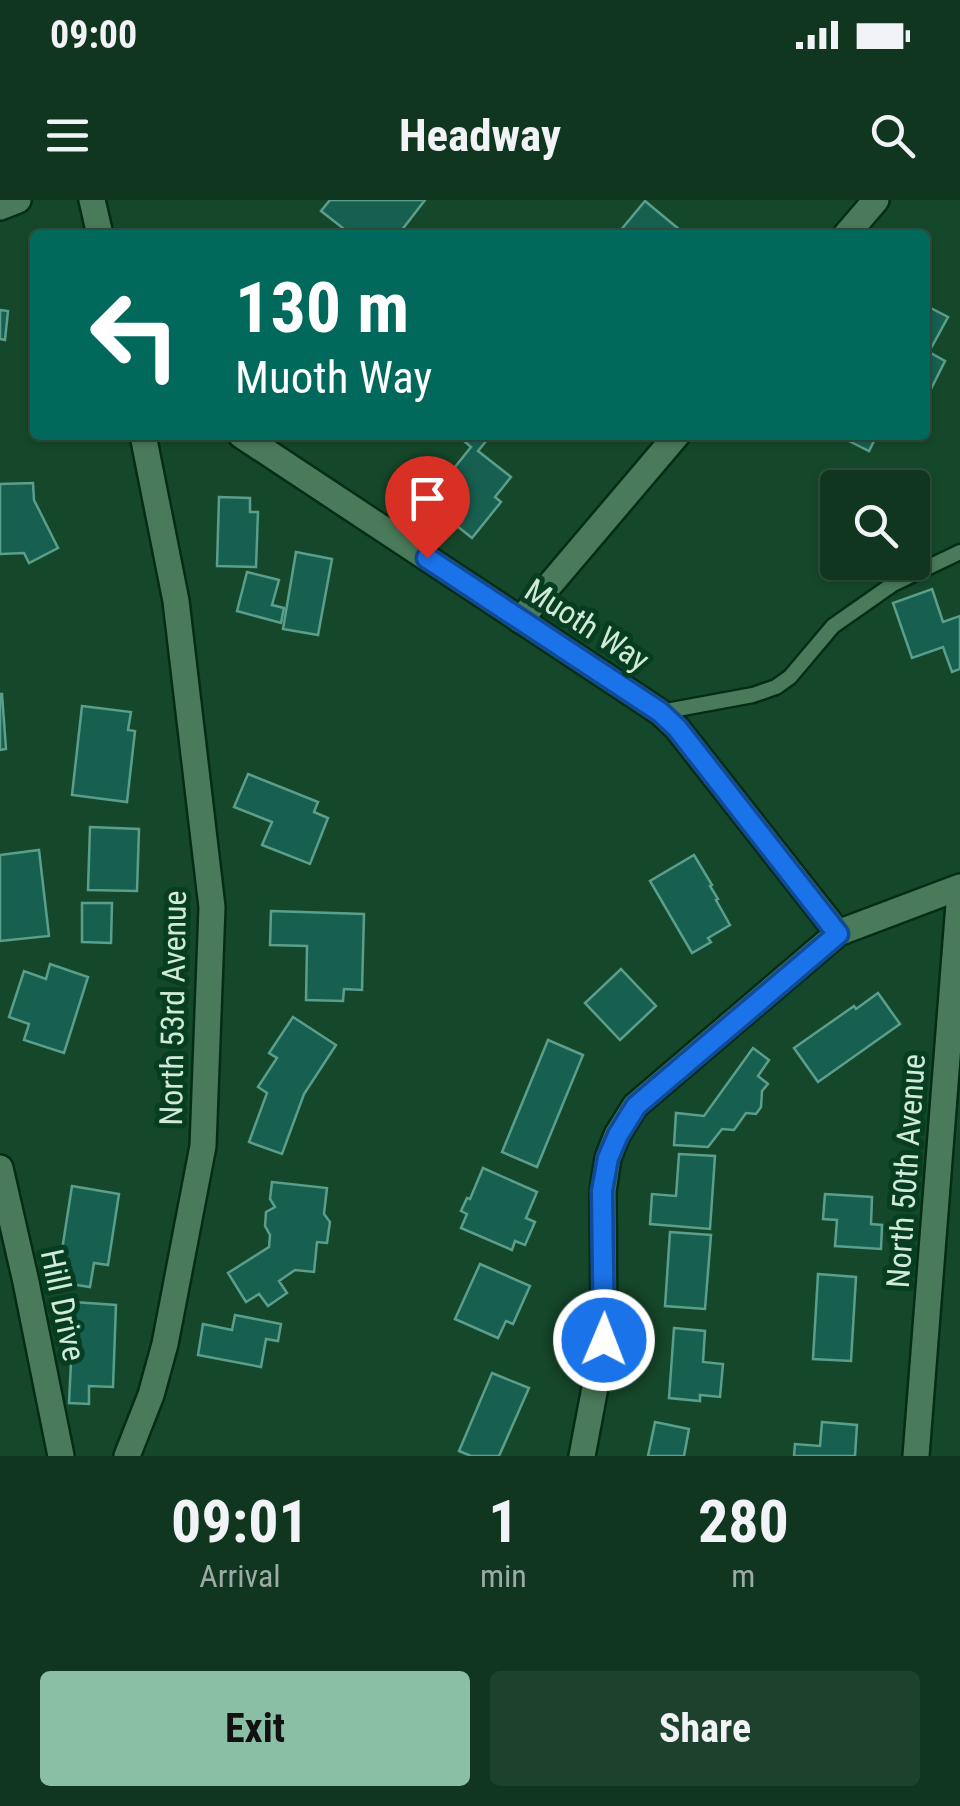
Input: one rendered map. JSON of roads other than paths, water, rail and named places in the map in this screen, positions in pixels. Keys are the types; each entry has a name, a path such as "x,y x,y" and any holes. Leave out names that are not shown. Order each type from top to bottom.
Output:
{"street":[{"path":"0,207 18,200"},
{"path":"92,200 99,230"},
{"path":"850,230 876,200"},
{"name":"North 53rd Avenue","path":"127,1456 151,1396 165,1344 204,1146 212,907 176,601 144,440"},
{"name":"Muoth Way","path":"249,440 660,712 677,728 838,934"},
{"path":"520,620 673,440"},
{"path":"582,1456 604,1340 602,1191 608,1158 636,1106 838,934 960,889"},
{"name":"North 50th Avenue","path":"916,1456 960,889"},
{"name":"Hill Drive","path":"0,1168 61,1456"}],"lane":[{"path":"660,712 776,687 790,677 833,626 893,584 960,552"}]}
